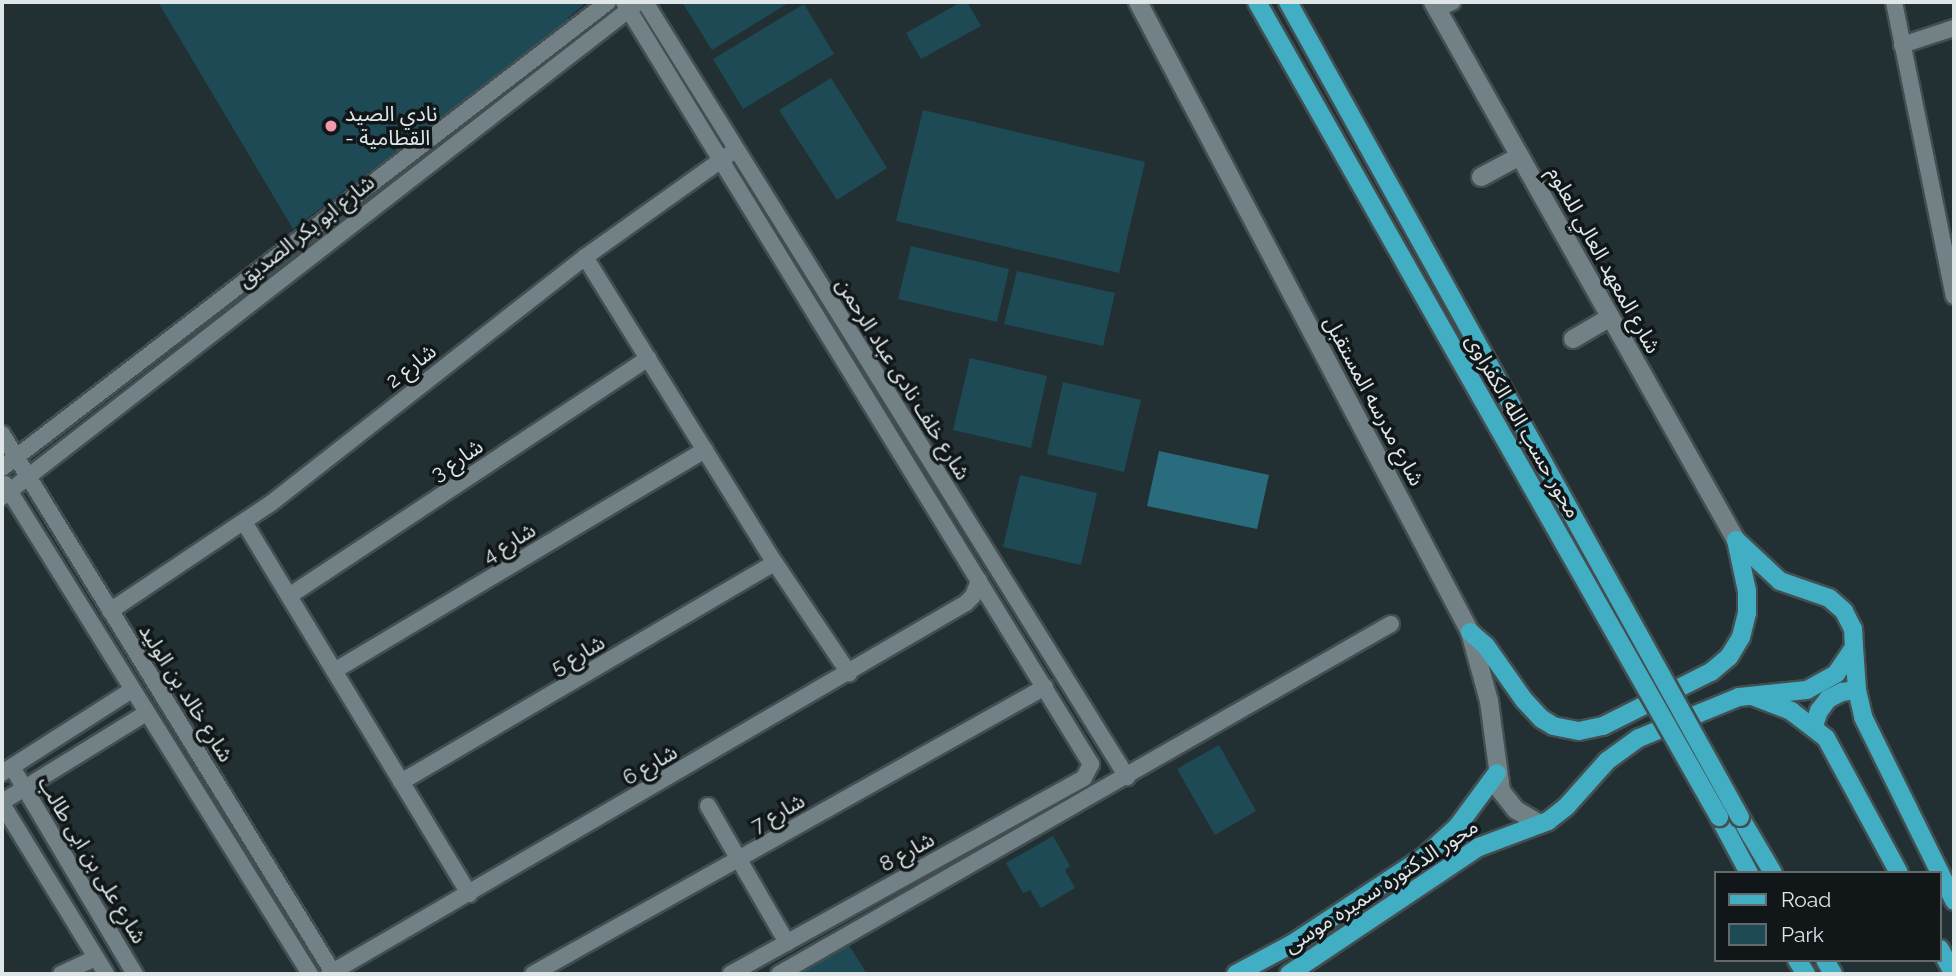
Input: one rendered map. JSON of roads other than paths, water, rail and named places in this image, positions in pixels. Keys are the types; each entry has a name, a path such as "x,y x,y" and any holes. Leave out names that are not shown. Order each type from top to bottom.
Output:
{"main road":[{"name":"محور حسب الله الكفراوى","path":"1257,2 1748,871"},
{"name":"محور حسب الله الكفراوى","path":"1288,2 1772,871"},
{"path":"1470,632 1486,646 1524,700 1542,719 1553,726 1579,731 1603,726 1711,672 1729,657 1741,637 1747,613 1747,591 1736,540"},
{"path":"1736,540 1780,581 1838,604 1849,619 1857,690 1863,717 1939,871"},
{"name":"محور الدكتوره سميره موسى","path":"1289,974 1366,925 1464,856 1496,838 1540,824 1566,807 1607,761 1627,745 1749,695 1817,687 1836,674 1854,647"},
{"path":"1814,726 1819,711 1828,699 1842,692 1857,690"},
{"path":"1749,695 1784,707 1814,726 1826,738 1898,871"},
{"name":"محور الدكتوره سميره موسى","path":"1236,974 1292,944 1424,857 1457,827 1497,773"},
{"path":"1942,877 1954,901"},
{"path":"1942,953 1954,974"}],"street":[{"name":"شارع ابو بكر الصديق","path":"2,468 608,2"},
{"name":"شارع خلف نادى عباد الرحمن","path":"645,2 1127,777"},
{"name":"شارع مدرسه المستقبل","path":"1138,2 1470,632 1489,701 1501,791 1510,805 1540,824"},
{"path":"1894,2 1954,296"},
{"name":"شارع ابو بكر الصديق","path":"4,489 27,475 631,4"},
{"name":"شارع خلف نادى عباد الرحمن","path":"631,4 721,160 1089,760"},
{"name":"شارع المعهد العالي للعلوم","path":"1440,4 1609,318 1736,540"},
{"path":"1902,45 1954,28"},
{"name":"شارع 2","path":"110,611 244,522 585,257 735,150"},
{"path":"1482,177 1520,156"},
{"path":"585,257 775,564 849,673"},
{"path":"1573,339 1609,318"},
{"name":"شارع 3","path":"289,596 648,358"},
{"name":"شارع خالد بن الوليد","path":"2,434 332,973"},
{"name":"شارع 4","path":"334,671 705,450"},
{"name":"شارع خالد بن الوليد","path":"4,489 310,974"},
{"path":"244,522 469,894"},
{"name":"شارع 5","path":"401,782 775,564"},
{"path":"982,585 1003,580"},
{"name":"شارع 6","path":"332,973 970,601 982,585"},
{"path":"779,974 1391,624"},
{"name":"شارع 7","path":"533,974 1045,687"},
{"path":"7,770 132,690"},
{"path":"106,974 2,803 146,713"},
{"name":"شارع 8","path":"731,974 1084,778 1091,770 1089,760"},
{"name":"شارع على بن ابى طالب","path":"7,770 25,788 135,974"},
{"path":"708,806 787,943"},
{"path":"83,936 105,924"},
{"path":"61,974 96,958"}],"place":[{"name":"نادي الصيد - القطامية","path":"331,126"}]}
